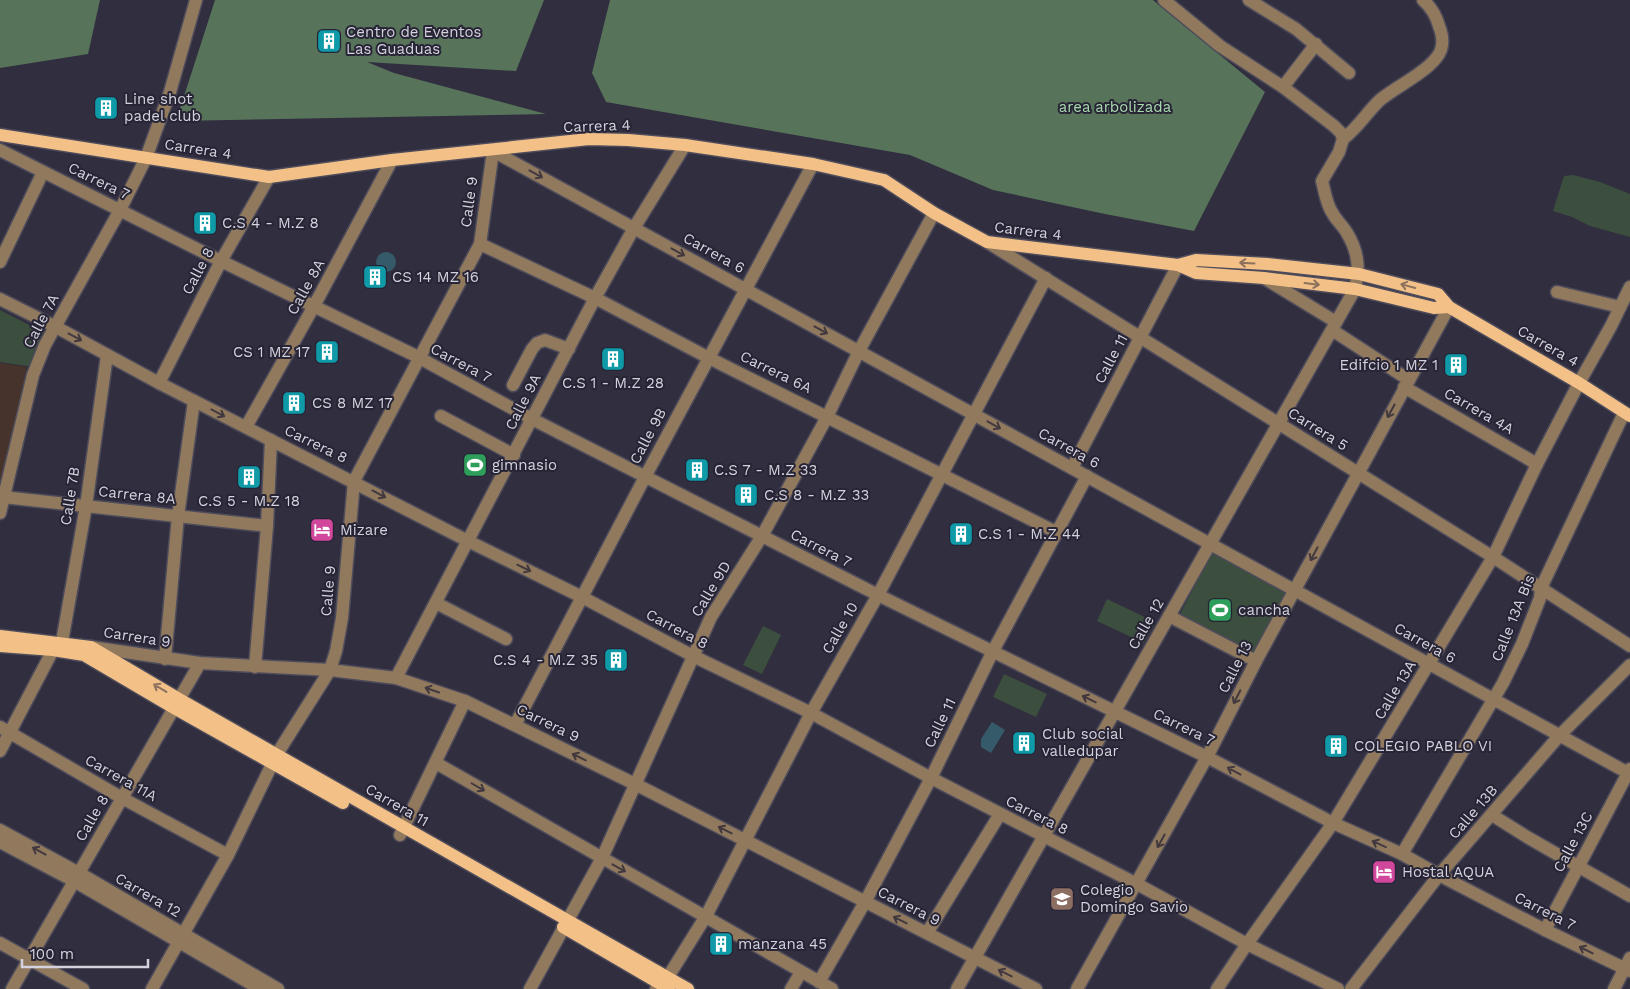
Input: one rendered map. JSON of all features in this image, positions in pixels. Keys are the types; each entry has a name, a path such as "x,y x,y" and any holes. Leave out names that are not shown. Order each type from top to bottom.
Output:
{"main road":[{"name":"Carrera 4","path":"0,135 269,177 392,160 589,139 685,145 814,164 884,180 934,213 987,242 1178,265 1196,273 1264,278 1356,289 1434,308 1449,307"},
{"name":"Carrera 4","path":"1178,265 1196,260 1267,264 1358,274 1438,294 1449,307 1579,382 1627,414"},
{"name":"Carrera 9","path":"0,636 88,651"},
{"name":"Carrera 9","path":"0,646 58,646"},
{"name":"Carrera 11","path":"88,651 176,704 275,758 565,924 663,985 688,989"}],"street":[{"name":"Calle 7A","path":"0,513 33,375 45,345 120,210 146,158 170,92 196,0"},
{"path":"1164,0 1220,46 1283,87 1334,126 1341,133 1343,139 1350,134 1379,101 1432,64 1439,54 1442,45 1438,24 1429,5 1423,0"},
{"path":"1249,0 1296,29 1350,72"},
{"path":"1283,87 1316,44"},
{"name":"Calle 12","path":"957,989 1356,289 1358,274 1357,254 1347,232 1332,213 1325,196 1322,181 1339,152 1343,139"},
{"name":"Calle 9A","path":"396,678 595,298 634,228 685,145"},
{"name":"Carrera 7","path":"0,150 418,358 645,477 878,595 1207,757 1332,823 1402,854 1545,930 1628,966"},
{"name":"Carrera 6","path":"493,150 1559,736 1629,772"},
{"name":"Calle 9","path":"152,989 228,855 275,758 330,670 336,651 342,618 354,481 480,244 493,150"},
{"name":"Calle 8A","path":"246,427 314,306 392,160"},
{"name":"Calle 9B","path":"515,725 645,477 814,164"},
{"path":"0,262 43,172"},
{"name":"Calle 8","path":"159,383 221,261 269,177"},
{"name":"Calle 9D","path":"530,989 602,858 637,785 711,617 762,536 934,213"},
{"name":"Carrera 5","path":"987,242 1493,557 1630,646"},
{"name":"Carrera 6A","path":"480,244 595,298 709,358 1056,532"},
{"name":"Calle 11","path":"1072,468 1178,265"},
{"name":"Calle 10","path":"663,985 706,916 810,713 878,595 1046,278"},
{"name":"Carrera 4A","path":"1264,278 1334,326 1406,383 1538,464"},
{"name":"Calle 13A","path":"1217,989 1332,823 1430,664 1493,557 1579,382 1630,287"},
{"path":"1557,292 1620,307"},
{"name":"Carrera 8","path":"0,300 56,327 159,383 354,481 468,541 582,597 693,656 810,713 1043,837 1137,884 1247,944 1338,989"},
{"name":"Calle 13","path":"1077,989 1207,757 1294,590 1449,307"},
{"path":"513,385 537,342 545,340 569,349"},
{"name":"Calle 7B","path":"0,750 5,730 58,646 86,506 107,355"},
{"path":"165,659 178,516 194,400"},
{"name":"Calle 13A Bis","path":"1402,854 1493,699 1522,644 1540,598 1541,588 1627,414"},
{"path":"441,416 514,455"},
{"path":"255,667 267,526 271,440"},
{"name":"Calle 11","path":"819,982 865,902 931,778 993,651 1087,476"},
{"name":"Carrera 8A","path":"3,497 267,526"},
{"path":"436,603 506,639"},
{"path":"1169,616 1256,661"},
{"name":"Carrera 9","path":"88,651 200,663 330,670 396,678 465,701 637,785 1036,989"},
{"name":"Calle 8","path":"12,989 200,663"},
{"name":"Calle 13B","path":"1351,989 1439,875 1559,736 1630,666"},
{"path":"402,831 465,701"},
{"name":"Carrera 11A","path":"5,730 122,798 228,855"},
{"path":"436,763 832,989"},
{"name":"Calle 13C","path":"1545,930 1629,772"},
{"path":"928,933 1000,814"},
{"path":"1492,815 1630,896"},
{"name":"Carrera 12","path":"0,830 181,938 260,989"},
{"name":"Carrera 12","path":"0,842 77,877"},
{"name":"Carrera 12","path":"181,938 278,989"},
{"path":"0,943 83,989"},
{"path":"1614,989 1628,966"},
{"path":"792,989 801,972"}],"shaded area":[{"path":"0,363 27,367 0,496"}],"green space":[{"path":"0,0 100,0 88,54 0,68"},
{"path":"215,0 544,0 516,71 367,62 394,73 546,114 176,121"},
{"name":"area arbolizada","path":"610,0 1153,0 1265,92 1194,231 993,190 910,155 606,102 592,73"},
{"path":"1573,175 1600,182 1630,194 1630,237 1590,226 1572,217 1553,211 1564,176"},
{"path":"0,310 45,333 33,367 0,362"},
{"path":"1212,553 1285,593 1255,654 1180,614"},
{"path":"1107,599 1155,622 1144,643 1097,621"},
{"path":"763,626 781,635 762,674 743,665"},
{"path":"1004,674 1047,694 1036,717 993,697"}],"water":[{"path":"386,252 393,255 396,262 393,269 386,272 379,269 376,262 379,255"},
{"path":"992,722 1005,730 991,753 981,747 981,739"}],"place":[{"name":"Centro de Eventos Las Guaduas","path":"329,41"},
{"name":"Line shot padel club","path":"106,108"},
{"name":"C.S 4 - M.Z 8","path":"205,223"},
{"name":"CS 14 MZ 16","path":"375,277"},
{"name":"CS 1 MZ 17","path":"327,352"},
{"name":"C.S 1 - M.Z 28","path":"613,359"},
{"name":"Edifcio 1 MZ 1","path":"1456,365"},
{"name":"CS 8 MZ 17","path":"294,403"},
{"name":"gimnasio","path":"475,465"},
{"name":"C.S 7 - M.Z 33","path":"697,470"},
{"name":"C.S 5 - M.Z 18","path":"249,477"},
{"name":"C.S 8 - M.Z 33","path":"746,495"},
{"name":"Mizare","path":"322,530"},
{"name":"C.S 1 - M.Z 44","path":"961,534"},
{"name":"cancha","path":"1220,610"},
{"name":"C.S 4 - M.Z 35","path":"616,660"},
{"name":"Club social valledupar","path":"1024,743"},
{"name":"COLEGIO PABLO VI","path":"1336,746"},
{"name":"Hostal AQUA","path":"1384,872"},
{"name":"Colegio Domingo Savio","path":"1062,899"},
{"name":"manzana 45","path":"721,944"}]}
